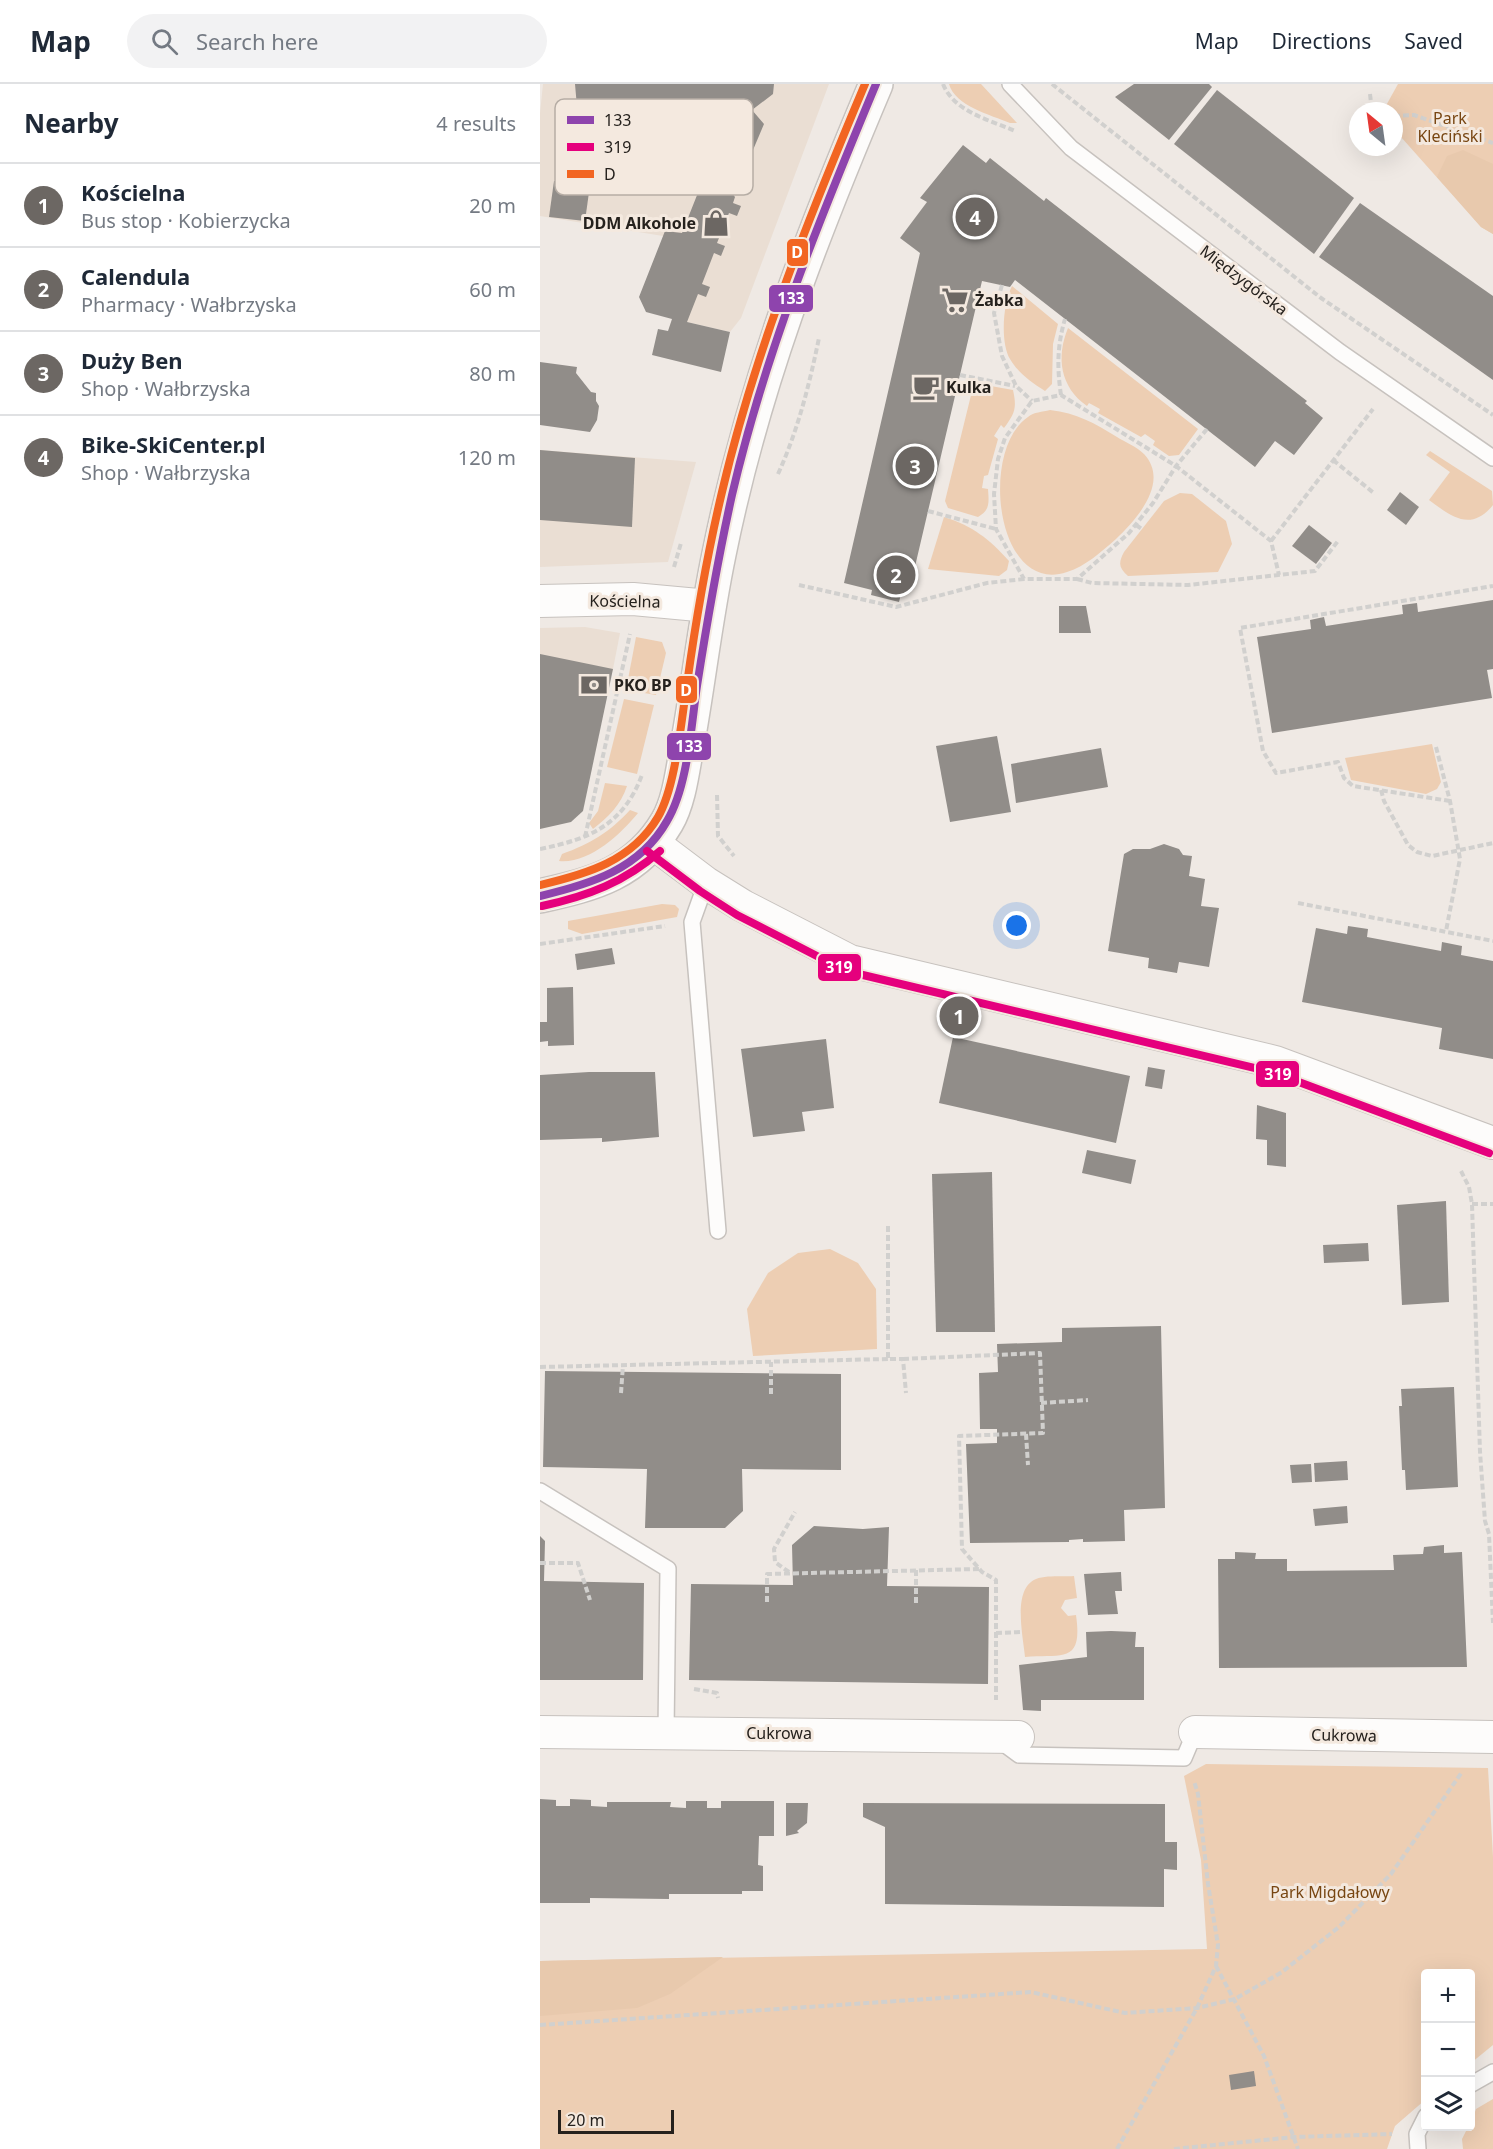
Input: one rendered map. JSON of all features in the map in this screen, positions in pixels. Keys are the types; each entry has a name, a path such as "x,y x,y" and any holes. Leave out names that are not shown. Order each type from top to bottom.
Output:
{"street":[{"path":"540,896 598,882 631,864 653,843 669,820 679,785 710,606 749,427 773,346 823,208 876,84"},
{"name":"Kościelna","path":"540,601 633,599 710,606"},
{"path":"653,843 706,883 849,961 1275,1062 1493,1143"},
{"name":"Cukrowa","path":"540,1732 1007,1738"},
{"name":"Cukrowa","path":"1195,1732 1493,1737"}],"lane":[{"name":"Międzygórska","path":"1010,84 1071,148 1340,352 1391,385 1435,419 1493,458"},
{"path":"706,883 692,922 718,1231"},
{"path":"540,1491 668,1569 666,1732"},
{"path":"1007,1738 1019,1755 1184,1758 1195,1732"},
{"path":"1475,2082 1493,2073"}],"path":[{"path":"1051,84 1322,298 1493,415"},
{"path":"1370,94 1371,102"},
{"path":"1403,116 1414,115 1493,142"},
{"path":"1002,285 994,313 1002,356 1016,386 1032,401"},
{"path":"1062,395 1057,369 1058,341 1065,319"},
{"path":"774,482 793,442 810,385 820,333"},
{"path":"960,375 1016,386"},
{"path":"1271,541 1391,385"},
{"path":"1024,579 996,529 994,494 998,459 1005,438 1032,401 1062,395 1176,466 1271,541 1279,575"},
{"path":"1077,579 1136,525 1176,466 1207,429"},
{"path":"1333,460 1375,494"},
{"path":"928,511 996,529"},
{"path":"1136,525 1143,531"},
{"path":"799,585 896,607 987,583 1024,579 1077,579 1092,583 1188,585 1315,571 1338,541"},
{"path":"1450,801 1353,786 1344,778 1338,762 1276,773 1263,751 1240,628 1493,586"},
{"path":"585,837 633,628"},
{"path":"1436,747 1450,801 1460,859 1446,931"},
{"path":"717,787 718,836 739,861"},
{"path":"1382,790 1384,801 1408,845 1417,852 1432,856 1493,843"},
{"path":"540,849 585,837 609,822 633,800"},
{"path":"1298,903 1493,941"},
{"path":"540,944 692,922"},
{"path":"1454,1165 1462,1172 1469,1187 1472,1204 1480,1452 1485,1521 1489,1534 1493,1623"},
{"path":"1472,1204 1493,1204"},
{"path":"888,1226 888,1359"},
{"path":"540,1367 903,1359 1040,1353 1042,1433 959,1436 962,1549 980,1569 996,1580 996,1633 1007,1738"},
{"path":"903,1359 906,1394"},
{"path":"771,1362 771,1394"},
{"path":"621,1393 623,1365"},
{"path":"1041,1403 1088,1400"},
{"path":"1026,1434 1028,1465"},
{"path":"789,1573 775,1562 774,1549 795,1512"},
{"path":"540,1563 578,1563 590,1600"},
{"path":"767,1602 767,1574 980,1569"},
{"path":"916,1570 916,1603"},
{"path":"996,1633 1023,1632"},
{"path":"667,1683 717,1693 720,1706"},
{"path":"540,2025 1031,1992 1125,2013 1197,2008 1235,1999 1282,1972 1339,1927 1391,1874 1449,1794 1464,1768"},
{"path":"1117,2149 1197,2008 1216,1966 1218,1945 1208,1884 1198,1794 1192,1777"},
{"path":"1216,1966 1264,2056 1298,2149"},
{"path":"1174,2149 1294,2137 1418,2141"}],"shaded area":[{"path":"543,84 829,84 741,318 730,332 687,322 663,236 540,216 540,113"},
{"path":"1463,150 1493,164 1493,234 1481,227 1437,177 1447,156"},
{"path":"540,450 696,462 668,562 540,567"},
{"path":"585,627 620,633 613,669 540,829 540,628"},
{"path":"723,1957 670,1994 637,2008 540,2016 540,1961"}],"green space":[{"path":"949,84 981,84 1017,123 1010,123 966,104 958,98"},
{"name":"Park Kleciński","path":"1398,84 1493,84 1493,234 1481,227 1403,139 1403,102 1388,102"},
{"path":"1012,286 1058,324 1053,344 1052,384 1045,391 1021,373 1007,352 1004,323 1006,302"},
{"path":"1068,328 1198,429 1179,455 1169,456 1153,445 1155,441 1145,434 1141,437 1098,413 1100,409 1089,403 1087,406 1071,390 1063,371 1062,360 1064,339"},
{"path":"974,383 1013,390 1015,401 1011,418 1004,428 1001,425 994,436 998,439 988,475 984,476 982,488 988,489 988,506 985,512 978,517 948,508 945,501"},
{"path":"1050,410 1085,419 1134,447 1144,454 1151,465 1154,476 1148,500 1116,539 1081,566 1067,572 1043,574 1024,563 1011,542 1002,516 1000,487 1003,459 1013,434 1030,415"},
{"path":"1430,451 1492,491 1493,505 1477,518 1469,520 1446,512 1429,500 1450,472 1426,455"},
{"path":"1180,493 1192,494 1226,521 1232,544 1218,572 1128,576 1120,565 1124,552 1164,501"},
{"path":"944,517 972,529 987,540 1009,561 1007,570 999,576 928,569"},
{"path":"636,637 662,642 666,653 656,695 626,690"},
{"path":"624,699 654,705 637,774 607,767"},
{"path":"1432,744 1441,782 1437,789 1426,794 1351,780 1345,758"},
{"path":"605,783 627,786 613,810 593,829 589,823 598,811"},
{"path":"630,810 638,813 613,839 581,858 559,861 562,854 599,836 615,825"},
{"path":"662,904 675,905 679,909 677,917 582,934 568,929 568,921"},
{"path":"830,1249 858,1263 876,1289 877,1349 753,1356 747,1309 768,1273 798,1253"},
{"path":"1074,1576 1077,1598 1065,1600 1061,1608 1068,1616 1076,1615 1077,1631 1073,1649 1060,1655 1025,1657 1021,1625 1021,1602 1024,1592 1036,1579"},
{"name":"Park Migdałowy","path":"1206,1764 1488,1768 1493,1857 1493,2045 1475,2060 1475,1969 1421,1969 1421,2103 1395,2126 1387,2149 540,2149 540,1961 1207,1949 1201,1860 1184,1776"},
{"path":"1493,2099 1493,2149 1463,2149 1462,2139 1466,2131 1475,2131 1476,2109"}],"building":[{"path":"575,84 774,84 773,94 753,109 753,99 576,99"},
{"path":"1134,84 1209,84 1212,87 1169,140 1115,97"},
{"path":"1217,90 1354,198 1314,254 1174,144"},
{"path":"753,111 764,124 753,150"},
{"path":"963,145 986,163 990,158 1044,201 1046,198 1307,401 1305,403 1323,418 1294,455 1275,441 1255,467 1015,280 1010,287 982,281 913,575 906,574 899,602 871,595 872,590 844,583 920,253 900,238 927,202 920,198"},
{"path":"554,181 555,195 589,195 585,221 549,217"},
{"path":"697,195 733,195 733,203 741,206 737,216 729,213 717,243 725,246 721,256 714,253 702,284 710,287 706,297 698,294 687,322 730,332 721,372 652,355 658,329 668,331 672,319 646,312 639,297 665,231 682,233"},
{"path":"1360,203 1493,296 1493,380 1319,257"},
{"path":"540,362 577,367 576,373 591,392 596,393 599,406 597,420 590,432 540,425"},
{"path":"540,450 635,458 632,527 540,520"},
{"path":"1400,492 1419,507 1406,525 1387,510"},
{"path":"1309,525 1332,543 1316,564 1292,546"},
{"path":"1493,600 1493,669 1487,670 1492,698 1272,733 1257,637 1311,629 1310,620 1324,617 1326,626 1403,614 1402,605 1417,603 1418,612"},
{"path":"1059,606 1086,606 1091,633 1059,633"},
{"path":"540,654 613,669 583,811 571,822 540,829"},
{"path":"997,736 1011,812 950,822 936,746"},
{"path":"1101,748 1108,787 1016,803 1011,764"},
{"path":"1164,844 1179,849 1183,855 1192,856 1189,876 1205,879 1201,906 1219,908 1209,967 1179,962 1177,973 1148,968 1149,958 1108,951 1124,854 1133,849 1150,849"},
{"path":"1348,926 1368,929 1367,937 1441,951 1442,942 1462,946 1461,955 1493,961 1493,1059 1439,1049 1442,1028 1302,1002 1316,928 1347,934"},
{"path":"612,948 615,964 577,970 575,954"},
{"path":"573,987 574,1045 548,1046 548,1041 540,1042 540,1022 547,1022 547,988"},
{"path":"953,1037 1130,1076 1116,1143 939,1103"},
{"path":"826,1039 834,1108 802,1112 805,1131 753,1137 741,1049"},
{"path":"1148,1067 1165,1070 1162,1089 1145,1086"},
{"path":"655,1072 659,1137 602,1142 602,1138 540,1140 540,1075"},
{"path":"1257,1105 1286,1113 1286,1167 1267,1165 1267,1140 1256,1139"},
{"path":"1087,1150 1136,1160 1131,1184 1082,1173"},
{"path":"992,1172 995,1332 936,1332 932,1174"},
{"path":"1446,1201 1449,1302 1402,1305 1397,1205"},
{"path":"1368,1243 1369,1261 1324,1263 1323,1245"},
{"path":"1161,1326 1165,1508 1124,1510 1125,1541 1083,1542 1083,1539 1069,1540 1069,1542 970,1543 966,1444 997,1443 997,1429 980,1429 979,1373 998,1372 997,1344 1062,1342 1062,1328"},
{"path":"545,1371 841,1374 841,1470 742,1469 743,1511 725,1528 645,1528 647,1469 543,1467"},
{"path":"1454,1387 1458,1487 1406,1490 1405,1470 1402,1470 1399,1406 1402,1406 1401,1389"},
{"path":"1347,1461 1348,1480 1315,1482 1314,1463"},
{"path":"1311,1464 1312,1482 1292,1483 1290,1465"},
{"path":"1347,1506 1348,1523 1315,1526 1313,1509"},
{"path":"814,1526 863,1529 889,1527 887,1586 989,1587 988,1684 689,1680 691,1584 793,1585 792,1545"},
{"path":"540,1536 545,1541 544,1581 644,1583 643,1680 540,1680"},
{"path":"1444,1545 1444,1553 1462,1552 1467,1667 1219,1668 1218,1559 1235,1559 1235,1552 1256,1553 1255,1559 1287,1559 1287,1571 1394,1570 1393,1555 1423,1554 1424,1547"},
{"path":"1121,1572 1122,1591 1115,1591 1118,1614 1088,1615 1084,1574"},
{"path":"1086,1632 1136,1632 1135,1647 1144,1647 1144,1700 1041,1700 1041,1711 1023,1710 1019,1665 1087,1657"},
{"path":"540,1799 556,1800 556,1806 570,1806 570,1799 591,1800 591,1806 607,1807 607,1802 671,1802 670,1807 686,1808 686,1801 707,1801 707,1808 721,1808 721,1801 774,1801 774,1836 759,1836 758,1865 763,1866 763,1891 742,1891 742,1894 669,1894 669,1899 590,1898 590,1903 540,1903"},
{"path":"786,1803 808,1803 807,1823 797,1831 799,1833 786,1836"},
{"path":"863,1803 1165,1804 1165,1842 1177,1842 1177,1870 1164,1869 1164,1907 885,1904 885,1827 863,1817"},
{"path":"1254,2071 1256,2086 1231,2090 1229,2075"}],"transit line":[{"name":"D","path":"540,885 575,876 622,855 647,832 664,804 674,771 707,563 735,439 785,285 865,84"},
{"name":"133","path":"540,896 595,880 628,863 656,838 674,807 688,755 713,590 745,442 795,286 876,84"},
{"name":"319","path":"647,851 700,891 737,915 846,971 1272,1072 1489,1153"},
{"name":"319","path":"542,906 575,898 605,886 633,871 660,851"}],"place":[{"name":"Bike-SkiCenter.pl","path":"975,217"},
{"name":"DDM Alkohole","path":"716,223"},
{"name":"Żabka","path":"955,300"},
{"name":"Kulka","path":"926,387"},
{"name":"Duży Ben","path":"915,466"},
{"name":"Calendula","path":"896,575"},
{"name":"PKO BP","path":"594,685"},
{"name":"Kościelna","path":"959,1016"}]}
